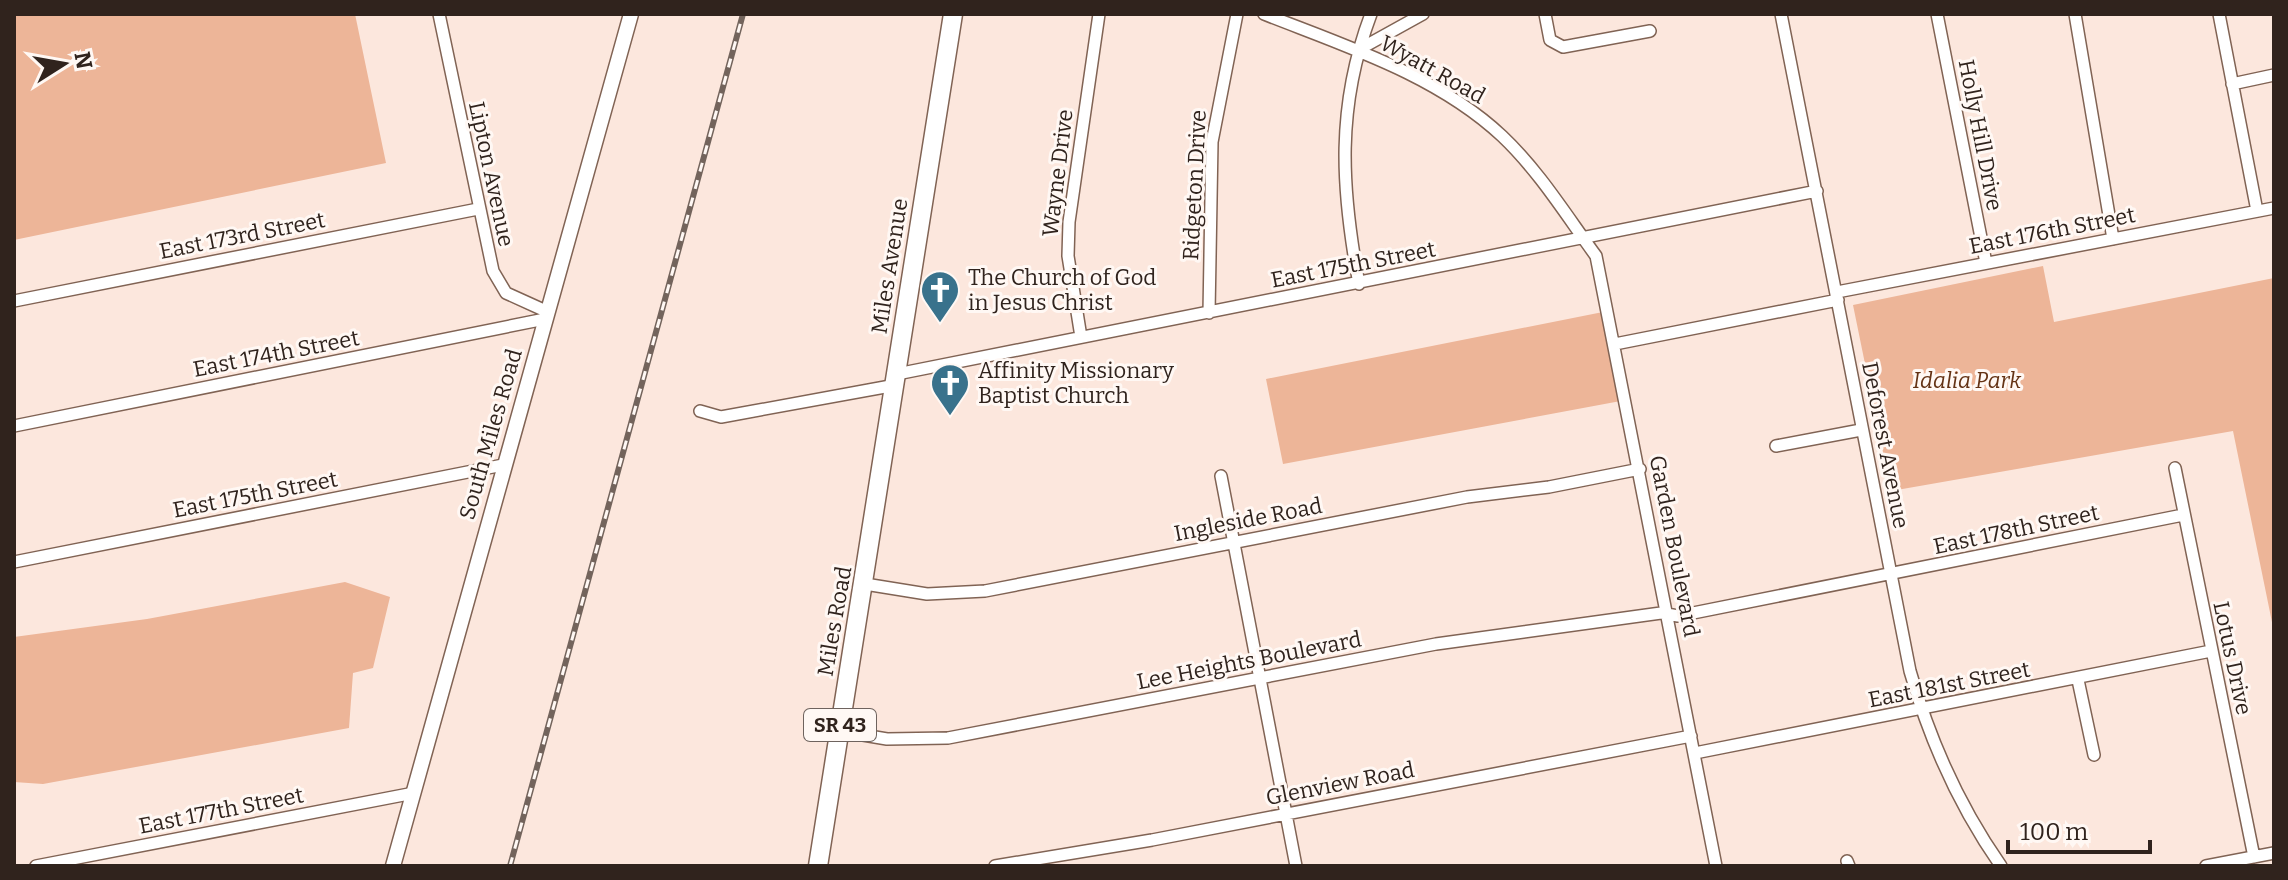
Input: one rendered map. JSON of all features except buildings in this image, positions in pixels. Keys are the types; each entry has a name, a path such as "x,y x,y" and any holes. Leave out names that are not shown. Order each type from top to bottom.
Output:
{"main road":[{"name":"Miles Avenue","path":"874,526 953,14"},
{"name":"Miles Road","path":"818,866 874,526"}],"street":[{"name":"Lipton Avenue","path":"439,14 493,271 506,293 547,316"},
{"name":"South Miles Road","path":"393,866 631,14"},
{"name":"Wayne Drive","path":"1081,337 1068,256 1069,222 1099,14"},
{"name":"Ridgeton Drive","path":"1209,313 1212,142 1237,14"},
{"name":"Wyatt Road","path":"1264,14 1358,50 1469,108 1517,151 1583,238"},
{"path":"1359,284 1343,179 1344,134 1358,50 1371,14"},
{"path":"1358,50 1423,14"},
{"path":"1545,14 1550,40 1563,47 1650,31"},
{"name":"Deforest Avenue","path":"1781,14 1861,430 1921,709 1960,802 2001,866"},
{"name":"Holly Hill Drive","path":"1937,14 1986,263"},
{"path":"2075,14 2113,239"},
{"path":"2219,14 2257,211"},
{"path":"2232,84 2274,75"},
{"name":"East 175th Street","path":"700,411 721,417 771,408 1081,337 1817,191"},
{"name":"East 176th Street","path":"1615,344 1986,263 2274,208"},
{"name":"East 173rd Street","path":"14,301 478,209"},
{"name":"Garden Boulevard","path":"1583,238 1596,256 1615,344 1716,866"},
{"name":"East 174th Street","path":"14,426 547,316"},
{"path":"1776,446 1861,430"},
{"name":"East 175th Street","path":"14,562 503,465"},
{"name":"Lotus Drive","path":"2175,468 2254,857"},
{"name":"Ingleside Road","path":"865,584 927,594 985,591 1467,497 1549,487 1640,469"},
{"path":"1221,476 1296,866"},
{"name":"East 178th Street","path":"1668,614 1678,616 2183,515"},
{"name":"Lee Heights Boulevard","path":"839,731 887,739 948,738 1436,644 1668,614"},
{"name":"East 181st Street","path":"1695,753 2078,680 2211,651"},
{"path":"2078,680 2094,755"},
{"name":"Glenview Road","path":"995,866 1691,736"},
{"name":"East 177th Street","path":"36,866 414,793"},
{"path":"2206,866 2274,853"}],"green space":[{"path":"14,14 355,14 386,163 14,240"},
{"name":"Idalia Park","path":"2043,266 2054,322 2274,278 2274,632 2233,431 1891,491 1853,305"},
{"path":"1608,311 1626,400 1283,464 1266,379"},
{"path":"345,582 390,597 373,668 353,673 349,728 43,784 14,782 14,637 147,619"}],"railway":[{"path":"510,866 743,14"}],"place":[{"name":"The Church of God in Jesus Christ","path":"940,324"},
{"name":"Affinity Missionary Baptist Church","path":"950,417"}]}
